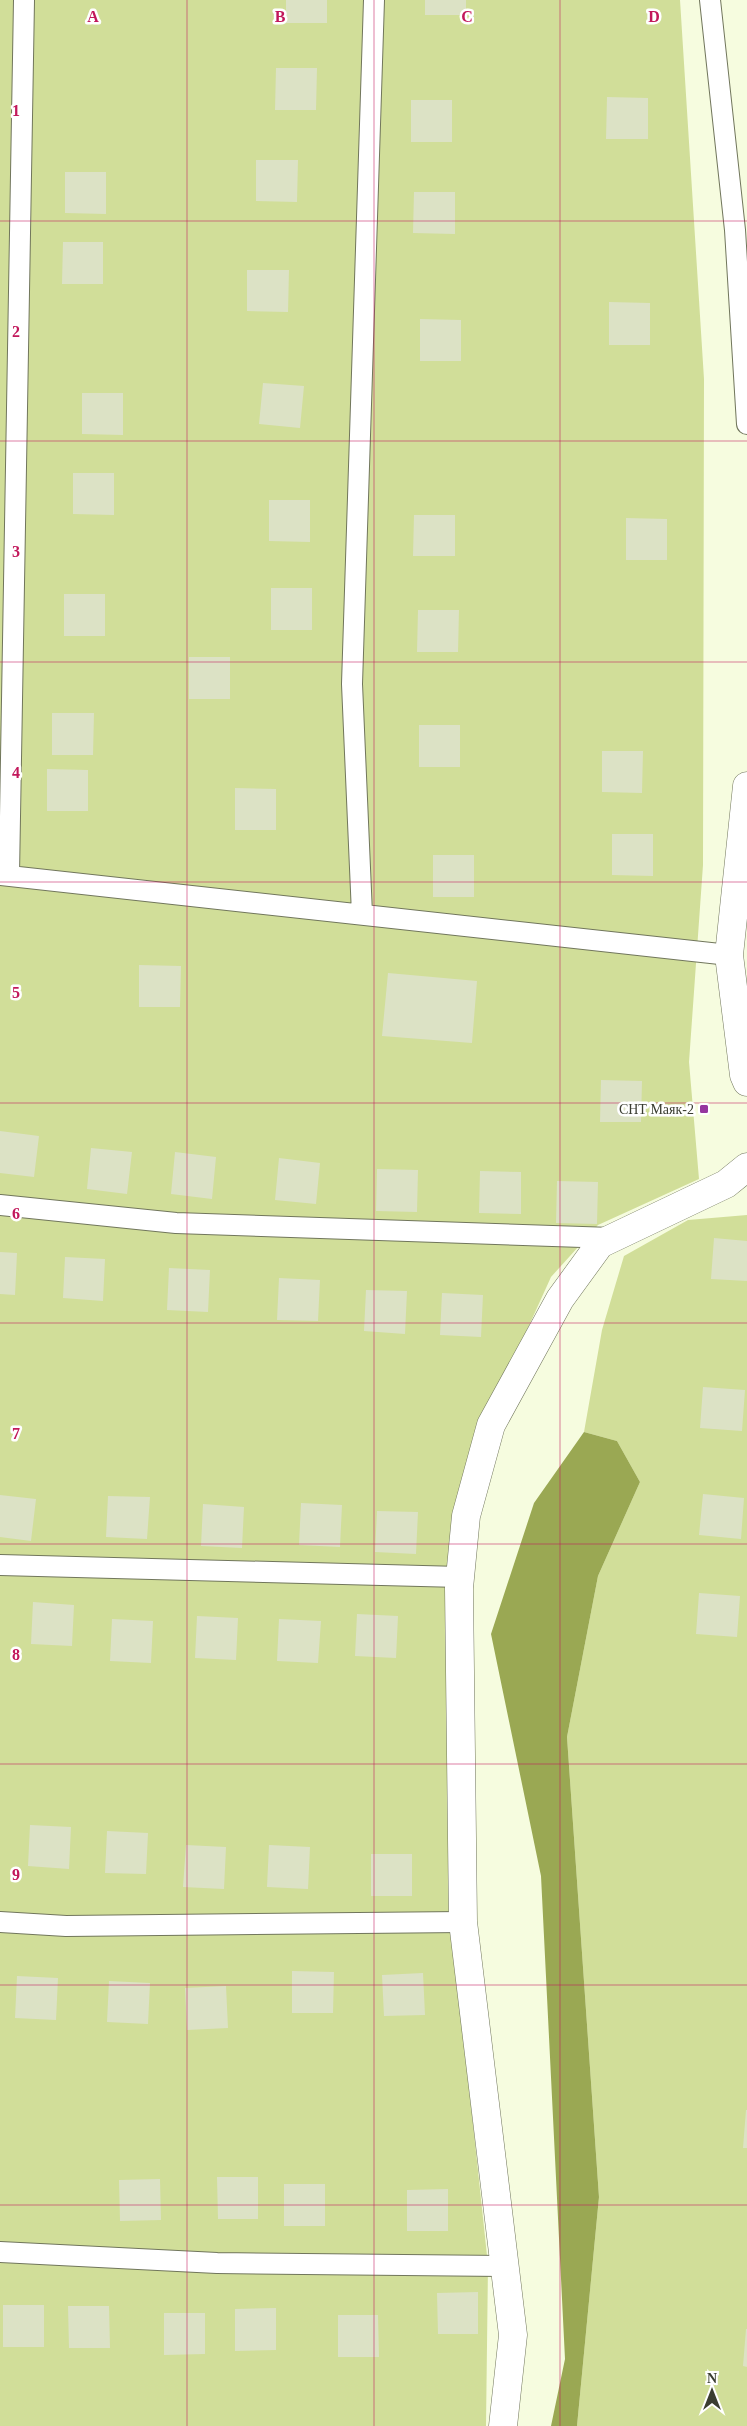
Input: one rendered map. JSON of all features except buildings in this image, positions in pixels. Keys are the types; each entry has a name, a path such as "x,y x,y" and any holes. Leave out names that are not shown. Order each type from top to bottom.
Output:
{"street":[{"path":"747,786 729,955 744,1075 747,1082"},
{"path":"503,2426 513,2335 503,2266 463,1922 460,1578 466,1516 491,1425 560,1299 600,1244 726,1184 747,1166"}],"lane":[{"path":"24,0 5,875 729,955"},
{"path":"362,914 352,684 374,0"},
{"path":"710,0 741,227 747,424"},
{"path":"0,1205 176,1223 612,1238"},
{"path":"0,1565 460,1578"},
{"path":"0,1922 76,1926 463,1922"},
{"path":"0,2252 216,2263 503,2266"}],"shaded area":[{"path":"0,0 680,0 704,379 703,865 689,1062 699,1179 598,1225 551,1277 468,1460 452,1926 488,2265 486,2426 0,2426"},
{"path":"747,1215 747,2426 577,2426 599,2197 567,1737 598,1576 640,1482 617,1441 584,1432 602,1330 624,1256 688,1220"},
{"path":"584,1432 617,1441 640,1482 598,1576 567,1737 599,2197 577,2426 551,2426 565,2359 541,1876 491,1634 534,1503"}],"place":[{"name":"СНТ Маяк-2","path":"704,1109"}]}
